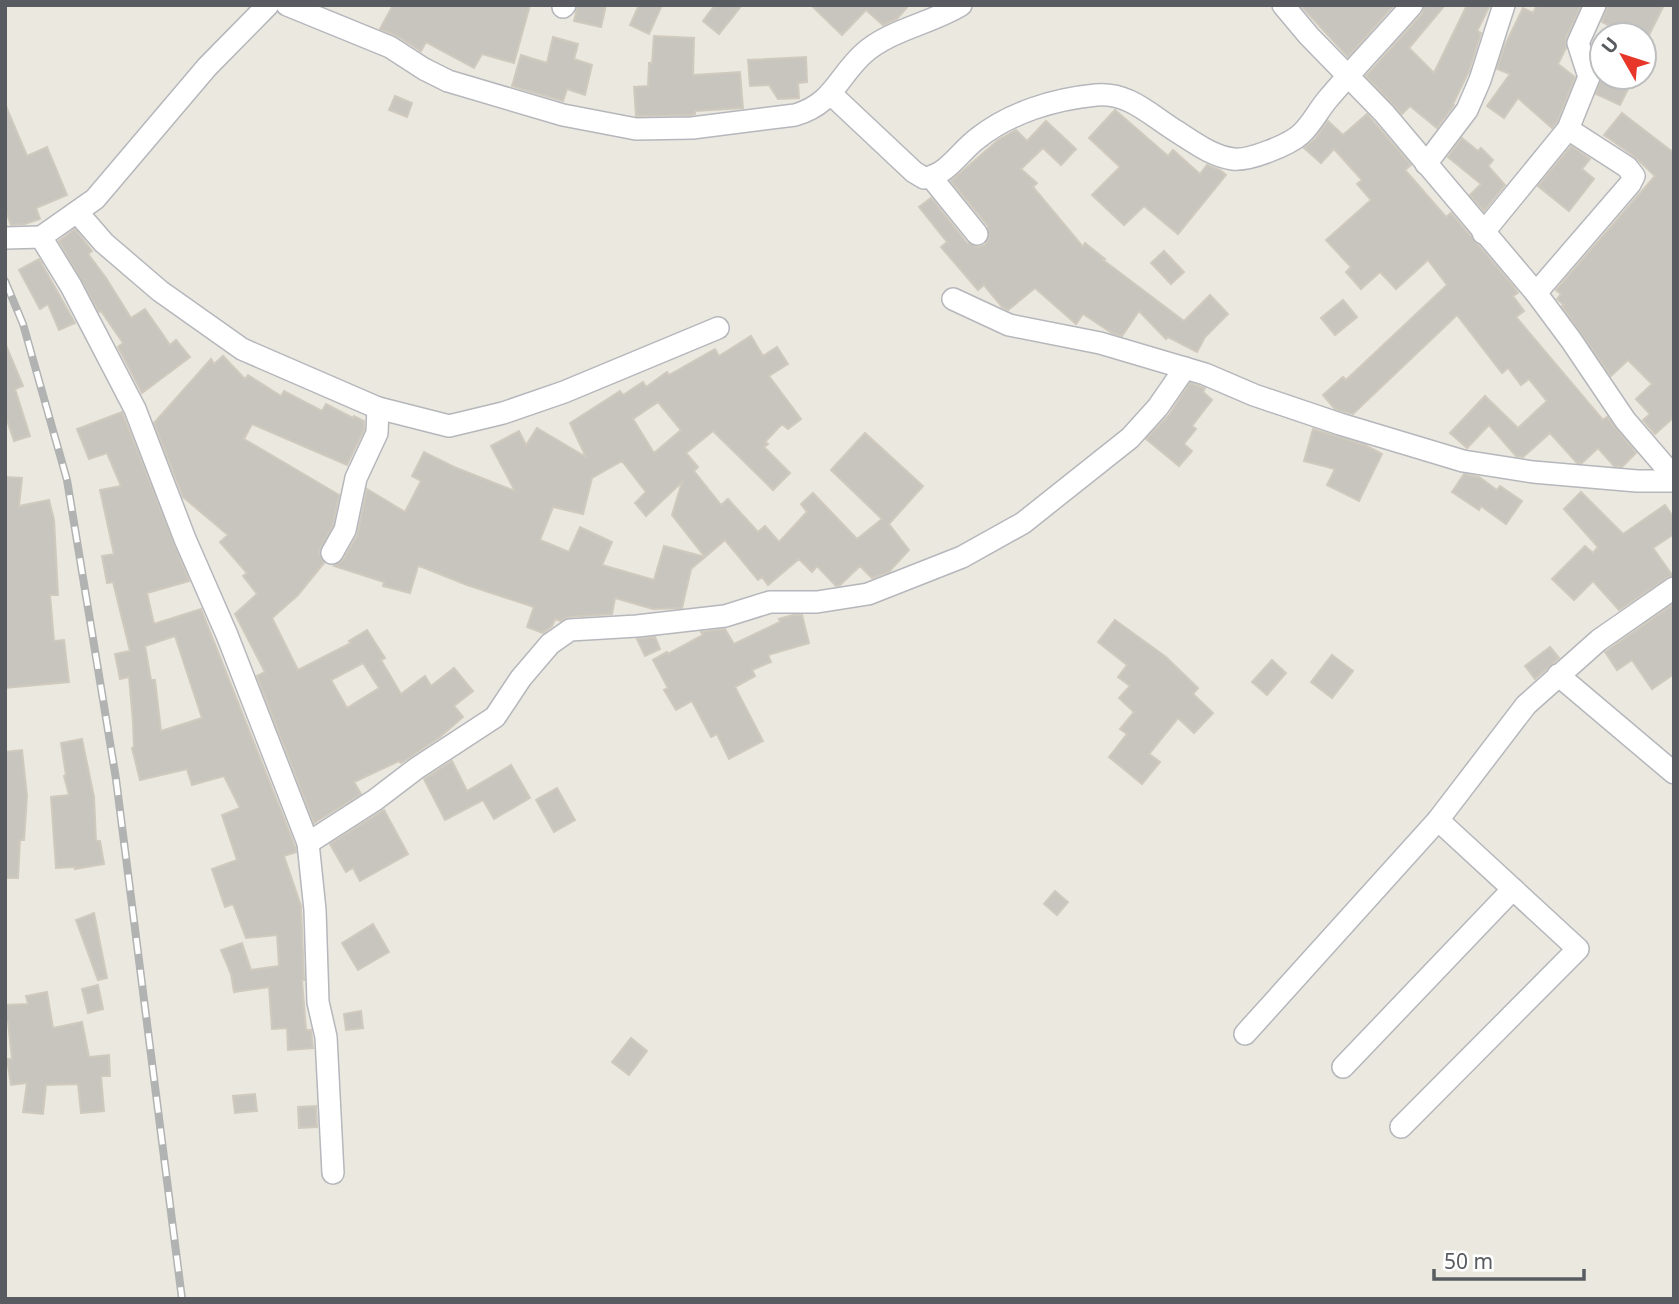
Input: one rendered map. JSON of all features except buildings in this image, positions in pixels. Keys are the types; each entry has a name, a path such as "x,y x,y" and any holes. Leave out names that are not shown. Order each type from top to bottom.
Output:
{"street":[{"path":"5,238 41,237 94,199 207,67 268,5"},
{"path":"287,5 380,42 448,81 563,115 636,129 692,128 795,116 810,111 831,94 863,54 877,44 961,5"},
{"path":"1283,5 1384,113 1536,293 1625,420 1674,479"},
{"path":"831,94 914,172 924,178 943,171 977,138 1014,115 1042,105 1097,95 1124,98 1137,103 1216,156 1236,160 1286,144 1301,134 1412,5"},
{"path":"1426,164 1467,110 1504,5"},
{"path":"1483,233 1568,130 1589,77 1578,43 1595,5"},
{"path":"1536,293 1634,176 1627,167 1568,130"},
{"path":"931,177 977,234"},
{"path":"78,212 104,243 160,292 242,349 378,408 449,426 564,392 718,328"},
{"path":"41,237 71,286 135,409 308,843 315,910 318,1002 326,1037 333,1173"},
{"path":"953,299 1009,325 1100,342 1205,374 1254,395 1340,424 1463,461 1533,472 1637,481 1674,479"},
{"path":"308,843 495,717 521,678 550,644 570,630 726,616 770,602 817,602 868,594 962,557 1023,523 1130,438 1158,407 1185,368"},
{"path":"332,553 345,530 356,478 377,433 378,408"},
{"path":"1245,1034 1438,820 1527,705 1558,675 1626,620 1674,588"},
{"path":"1558,675 1674,773"},
{"path":"1401,1127 1578,949 1438,820"},
{"path":"1343,1067 1513,889"}],"railway":[{"path":"5,281 23,324 67,480 116,779 182,1299"}]}
